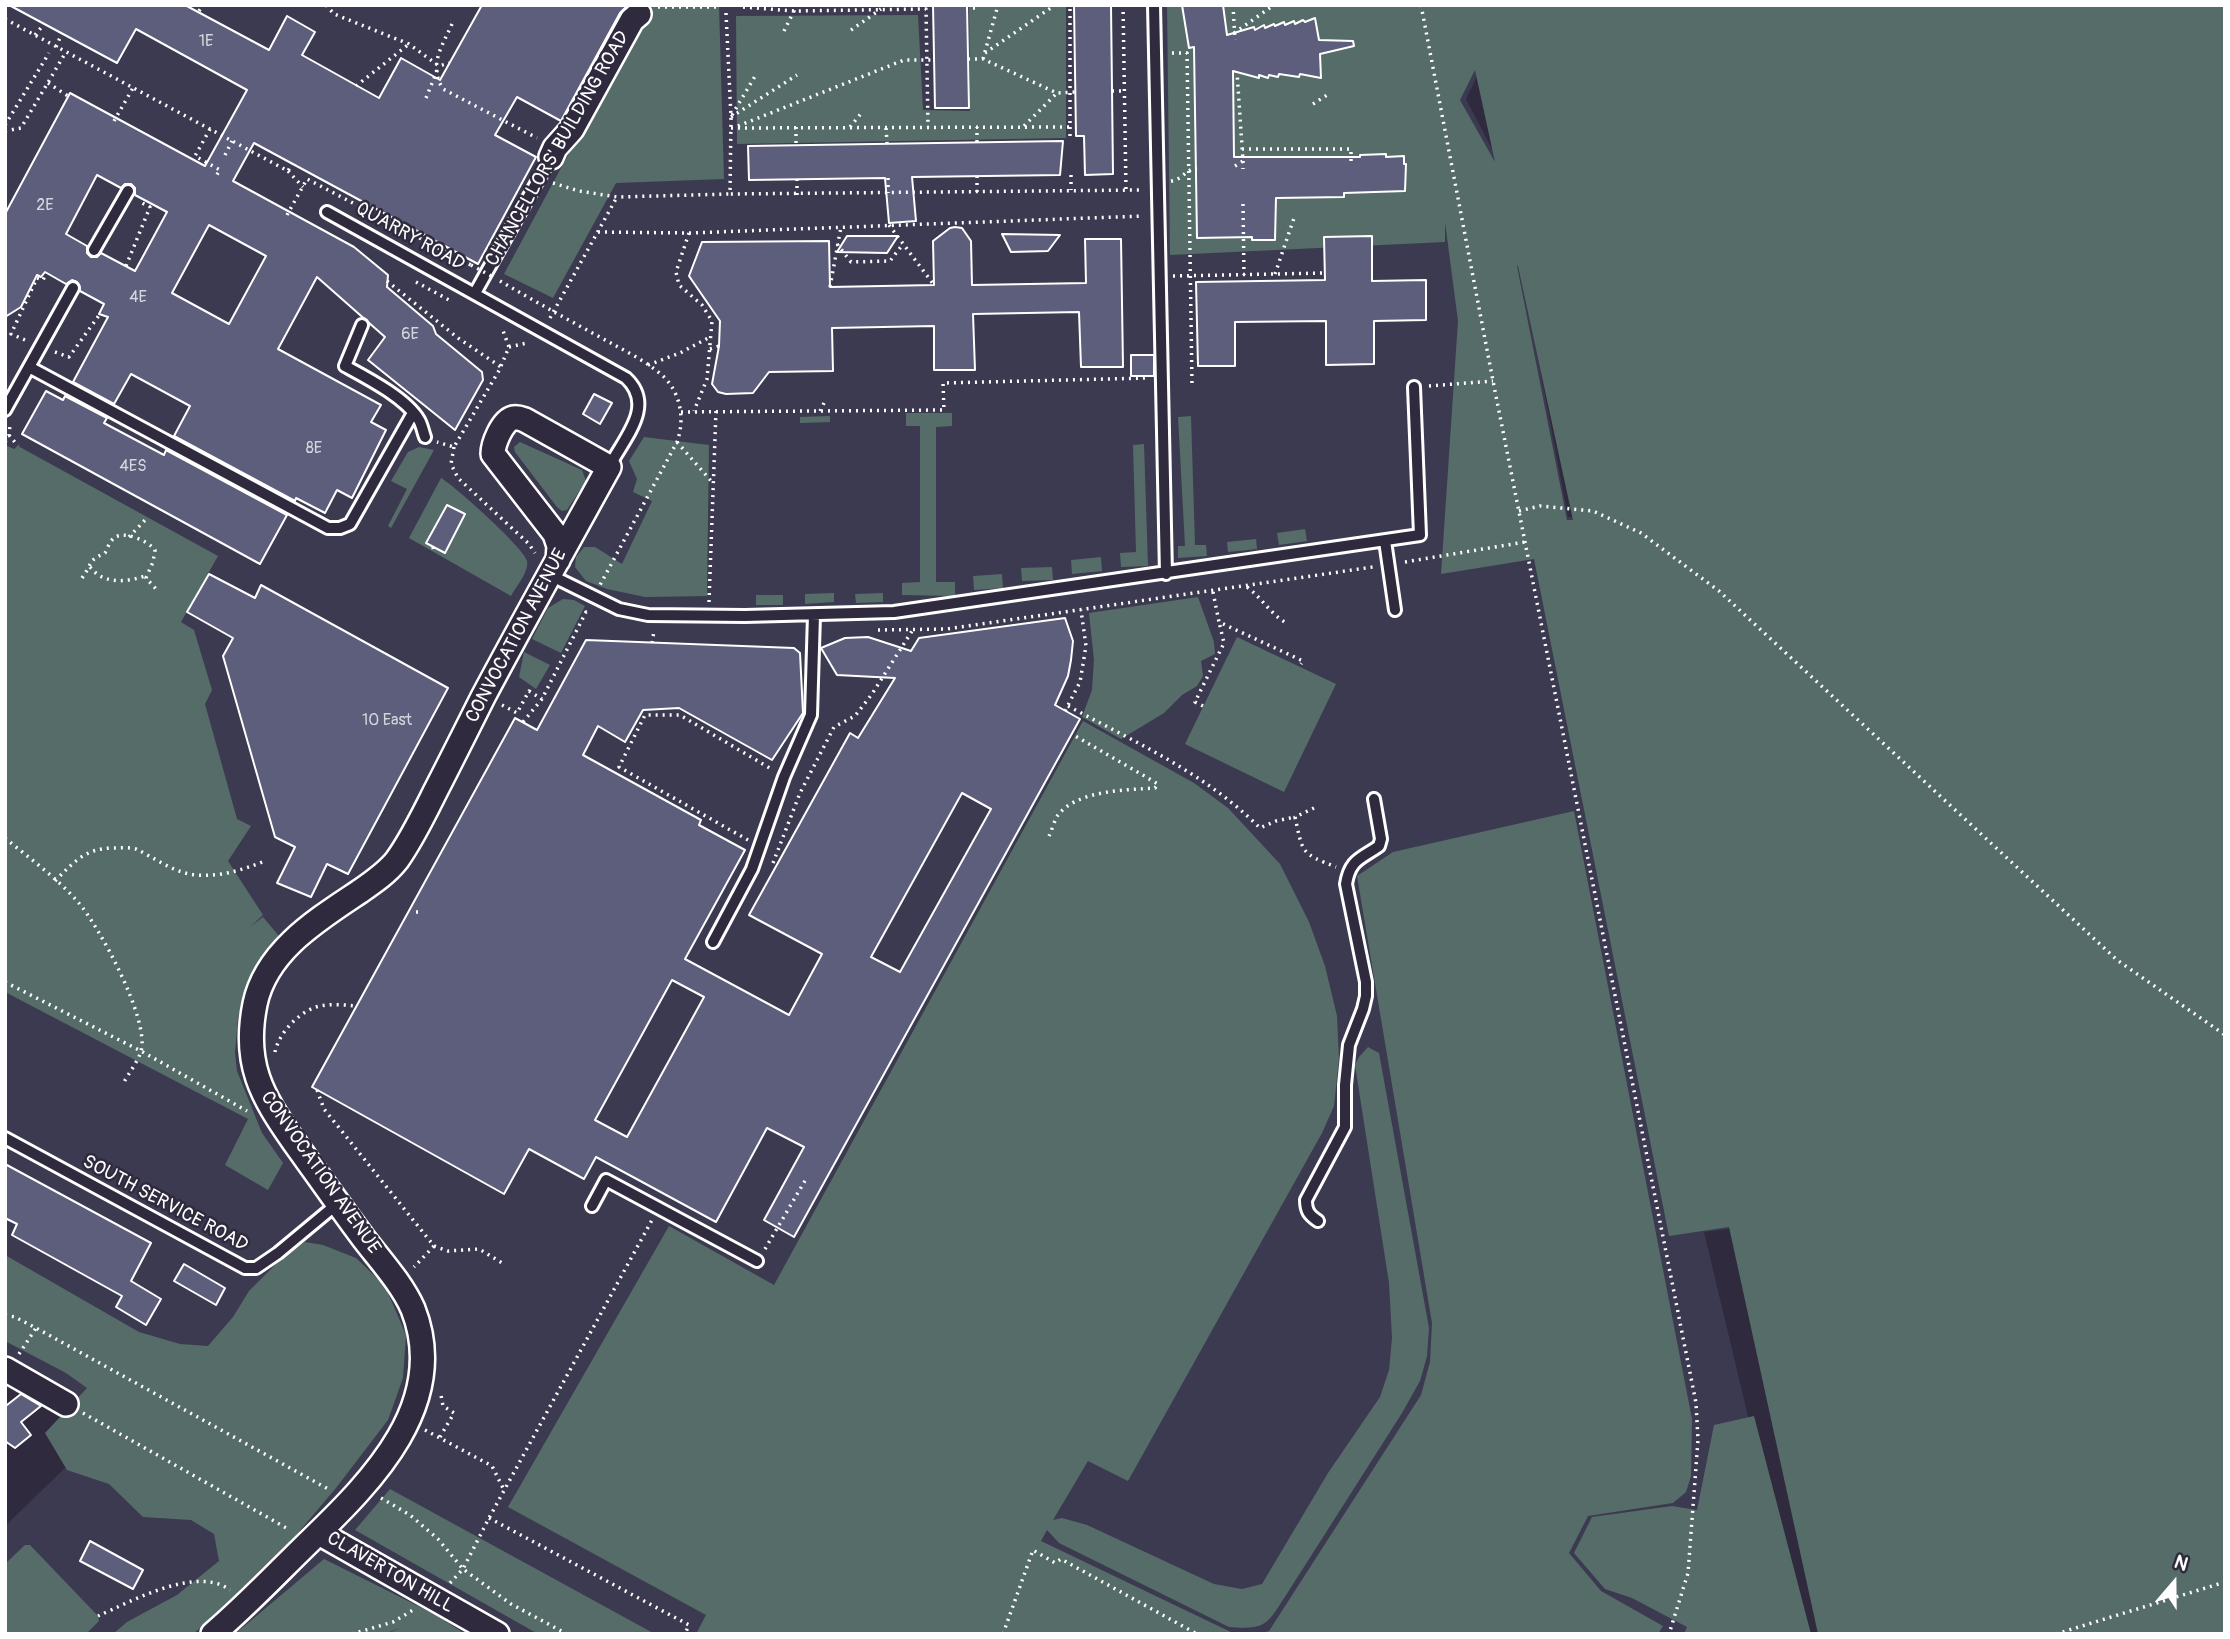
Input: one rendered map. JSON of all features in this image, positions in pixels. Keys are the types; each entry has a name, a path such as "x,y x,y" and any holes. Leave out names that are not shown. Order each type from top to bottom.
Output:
{"street":[{"name":"CHANCELLORS' BUILDING ROAD","path":"553,153 572,129 632,20 641,9"},
{"path":"548,566 559,546 555,534 496,460 493,454 495,441 509,420 519,418 609,467"},
{"name":"CONVOCATION AVENUE","path":"213,1634 248,1604 390,1455 402,1434 421,1382 423,1358 412,1307 398,1283 337,1203 260,1091 252,1059 251,1037 256,1002 263,981 298,936 393,865 410,842 548,566 609,467"},
{"path":"7,1370 66,1404"},
{"name":"CLAVERTON HILL","path":"314,1537 435,1598 497,1634"}],"lane":[{"path":"1154,5 1167,573"},
{"name":"CHANCELLORS' BUILDING ROAD","path":"475,293 553,153"},
{"path":"94,250 127,193"},
{"name":"QUARRY ROAD","path":"327,212 626,378 636,387 640,401 638,412 609,467"},
{"path":"5,410 73,288"},
{"path":"362,325 345,366 386,389 420,421 425,437"},
{"path":"29,367 328,528 340,528 350,524 413,413"},
{"path":"548,566 619,609 634,613 709,616 814,615 894,612 1420,535 1415,387"},
{"path":"1385,541 1395,610"},
{"path":"713,942 752,869 784,777 811,715 814,615"},
{"path":"1318,1221 1309,1215 1306,1200 1345,1127 1349,1045 1366,996 1366,982 1346,884 1348,872 1354,862 1379,846 1381,839 1374,799"},
{"name":"SOUTH SERVICE ROAD","path":"5,1138 245,1268 256,1268 278,1253 337,1203"},
{"path":"592,1206 606,1180 757,1261"}],"path":[{"path":"200,11 203,5"},
{"path":"326,5 334,14 409,44 439,66"},
{"path":"966,8 976,8 976,5"},
{"path":"983,59 998,5"},
{"path":"985,53 1055,5"},
{"path":"1070,5 1073,92 1070,141"},
{"path":"1123,5 1126,190"},
{"path":"1233,5 1235,40"},
{"path":"1234,33 1274,5"},
{"path":"1421,5 1524,542 1696,1403 1698,1440 1688,1573 1669,1634"},
{"path":"641,9 720,7"},
{"path":"743,7 933,8"},
{"path":"785,31 794,8"},
{"path":"851,30 885,8"},
{"path":"926,9 928,127"},
{"path":"726,13 732,128 730,194"},
{"path":"5,19 288,171 303,187"},
{"path":"34,35 44,24"},
{"path":"452,24 436,60 436,79 443,89 553,153"},
{"path":"56,47 62,33"},
{"path":"356,86 409,44"},
{"path":"5,131 21,128 66,52"},
{"path":"5,125 49,53"},
{"path":"1181,53 1187,53 1192,385"},
{"path":"968,59 983,59 1057,93 1073,92"},
{"path":"732,128 904,60 934,60"},
{"path":"897,69 904,60"},
{"path":"439,66 449,63"},
{"path":"426,98 439,66"},
{"path":"1237,72 1243,169"},
{"path":"731,117 757,73"},
{"path":"731,117 797,75"},
{"path":"48,83 68,96"},
{"path":"114,121 133,88"},
{"path":"1112,91 1126,91"},
{"path":"1023,127 1057,93"},
{"path":"1313,104 1327,95"},
{"path":"850,127 863,111"},
{"path":"796,127 796,145"},
{"path":"977,127 977,142"},
{"path":"732,128 1070,127"},
{"path":"886,128 887,144"},
{"path":"210,129 195,156 220,170 216,176"},
{"path":"225,155 232,141"},
{"path":"1242,149 1351,149 1351,162"},
{"path":"1235,166 1243,161"},
{"path":"288,171 292,164"},
{"path":"538,178 579,191 617,197 888,194 1126,190 1159,187 1175,181 1190,168 1198,168"},
{"path":"1071,175 1071,190"},
{"path":"977,176 977,192"},
{"path":"888,178 888,194"},
{"path":"287,215 307,179 517,291"},
{"path":"797,179 797,195"},
{"path":"126,266 150,207 127,193"},
{"path":"509,347 537,340 617,197"},
{"path":"1243,204 1244,275"},
{"path":"598,232 689,233 1159,216"},
{"path":"1275,274 1294,218"},
{"path":"889,225 933,285"},
{"path":"830,286 841,227"},
{"path":"689,233 676,272 678,285 702,305 712,321 707,379 694,411"},
{"path":"837,244 851,262 890,261 903,244"},
{"path":"1160,276 1325,273"},
{"path":"11,334 37,278 43,280 45,276"},
{"path":"387,281 458,338 500,367"},
{"path":"69,357 100,314"},
{"path":"503,329 509,347 454,447 452,464 458,478 529,544 548,566"},
{"path":"648,365 711,337"},
{"path":"710,349 719,346"},
{"path":"681,412 944,410 943,383 1163,377"},
{"path":"1415,387 1493,381"},
{"path":"820,411 827,399"},
{"path":"709,616 716,411"},
{"path":"9,435 18,446"},
{"path":"677,442 712,482"},
{"path":"447,446 454,447"},
{"path":"1519,511 1540,506 1593,511 1641,533 1663,549 1719,591 2117,960 2225,1035"},
{"path":"129,537 147,518"},
{"path":"82,578 91,561 105,553 116,536 150,544 155,550 153,562 146,575 127,582 110,580 96,574 90,567"},
{"path":"877,630 947,631 1247,587 1524,542"},
{"path":"433,547 434,553"},
{"path":"146,575 157,590"},
{"path":"1247,587 1273,616 1288,624"},
{"path":"1203,706 1195,702 1224,643 1213,592"},
{"path":"1082,610 1086,646 1080,682 1067,709 1172,760 1214,789 1261,828 1314,808"},
{"path":"523,722 542,699 586,612 596,617"},
{"path":"1219,622 1303,661 1301,664"},
{"path":"643,631 654,631 652,643"},
{"path":"770,868 800,793 834,727 855,716 872,695 912,631"},
{"path":"484,695 517,713 529,691 542,699"},
{"path":"759,847 619,767 645,715 680,715 784,777"},
{"path":"1049,836 1059,815 1073,803 1110,791 1155,788 1158,784 1072,734"},
{"path":"1294,817 1302,849 1306,854 1348,872"},
{"path":"5,838 77,901 96,926 111,953 142,1032 141,1051 122,1084"},
{"path":"55,881 81,855 102,848 132,848 193,875 221,875 265,860"},
{"path":"5,982 141,1051 251,1113"},
{"path":"274,1058 278,1040 301,1015 317,1006 356,1006"},
{"path":"317,1090 324,1109 435,1246 447,1251 479,1249 504,1264"},
{"path":"757,1261 806,1179"},
{"path":"463,1569 659,1209"},
{"path":"409,1272 435,1246"},
{"path":"5,1315 36,1328 350,1500"},
{"path":"7,1370 36,1328"},
{"path":"66,1404 314,1537"},
{"path":"440,1437 492,1465 504,1490"},
{"path":"386,1500 438,1539 463,1569 511,1604 567,1634"},
{"path":"489,1518 689,1625 685,1634"},
{"path":"1003,1634 1033,1550 1055,1563 1061,1559 1197,1634"},
{"path":"99,1616 143,1596 194,1581 221,1583 248,1604"},
{"path":"2056,1634 2225,1582"},
{"path":"352,1634 393,1622 435,1598"}],"shaded area":[{"path":"5,5 1486,5 1491,47 1466,99 1502,168 1568,517 1628,519 1752,1226 1704,1232 1800,1634 5,1634 5,1526 96,1438 5,1386"}],"green space":[{"path":"653,5 719,5 724,179 616,183 553,298 504,274"},
{"path":"969,5 1066,5 1066,138 737,144 736,16 918,15 923,110 970,111"},
{"path":"1167,5 2225,5 2225,1634 1818,1634 1729,1227 1669,1236 1534,559 1441,574 1458,321 1445,222 1445,242 1170,255","holes":["1475,70 1495,162 1460,100","1518,266 1573,520 1567,520"]},
{"path":"906,413 952,413 952,426 936,427 936,582 955,582 955,596 902,595 902,583 920,582 920,426 906,426"},
{"path":"830,416 830,422 800,423 800,417"},
{"path":"1191,416 1195,545 1206,545 1207,556 1178,558 1178,546 1185,546 1178,417"},
{"path":"644,437 709,445 707,596 645,597 607,589 586,581 575,567 576,557 584,547 595,547 622,564 652,501 633,492 637,479 629,461"},
{"path":"520,442 582,470 586,481 567,510 562,511 557,507 515,452 514,447"},
{"path":"1144,444 1148,566 1121,567 1120,553 1136,552 1133,445"},
{"path":"5,445 14,449 18,446 218,556 181,622 194,630 212,690 205,704 237,819 251,826 228,861 263,915 250,927 263,917 279,936 252,975 238,1017 235,1053 237,1071 262,1133 283,1163 268,1190 225,1165 248,1119 5,992"},
{"path":"419,447 434,450 391,528 388,526 407,489 391,481 408,452"},
{"path":"441,478 460,492 523,554 527,561 526,570 511,596 409,538"},
{"path":"1305,529 1307,541 1279,545 1277,533"},
{"path":"1256,539 1257,549 1228,552 1227,542"},
{"path":"1101,557 1102,571 1072,574 1071,560"},
{"path":"1052,567 1053,580 1022,581 1021,568"},
{"path":"1002,574 1003,588 974,590 973,576"},
{"path":"834,593 834,602 805,604 805,594"},
{"path":"883,593 883,602 856,603 855,594"},
{"path":"756,595 783,595 783,605 756,605"},
{"path":"1198,597 1214,642 1215,654 1201,661 1203,676 1197,686 1182,695 1164,713 1121,739 1082,717 1092,690 1094,660 1089,613"},
{"path":"563,599 574,600 585,606 561,653 532,639 548,608"},
{"path":"1237,637 1336,684 1284,792 1185,744"},
{"path":"524,652 550,665 536,689 519,677"},
{"path":"1083,721 1194,783 1228,808 1280,864 1309,922 1325,966 1337,1016 1339,1059 1334,1106 1322,1133 1128,1481 1088,1461 1053,1520 1062,1518 1087,1525 1214,1584 1242,1589 1262,1584 1328,1473 1380,1397 1389,1370 1392,1338 1389,1283 1355,1065 1368,1047 1379,1053 1429,1328 1427,1356 1420,1381 1275,1611 1259,1626 1229,1627 1059,1543 1047,1530 1041,1541 1235,1634 696,1634 706,1615 508,1507 669,1226 774,1285"},
{"path":"1574,811 1692,1419 1691,1476 1686,1492 1673,1503 1588,1516 1569,1553 1601,1591 1663,1626 1658,1634 1259,1634 1269,1631 1421,1395 1430,1362 1432,1323 1357,876 1393,852"},
{"path":"305,1242 323,1245 356,1258 385,1286 406,1335 403,1378 388,1420 336,1488 263,1574 193,1634 113,1634 127,1622 177,1595 219,1561 214,1534 191,1520 143,1517 109,1484 67,1470 45,1433 87,1388 66,1373 5,1341 5,1255 139,1332 180,1344 208,1346 233,1317 249,1291 283,1257"},
{"path":"1754,1416 1811,1634 1684,1634 1687,1627 1632,1598 1605,1589 1574,1553 1592,1517 1672,1506 1697,1510 1714,1425"},
{"path":"390,1489 655,1634 538,1634 355,1530"},
{"path":"25,1545 30,1545 98,1616 99,1621 86,1634 5,1634 5,1564"},
{"path":"324,1559 436,1615 465,1634 387,1634 400,1628 384,1634 235,1634"}],"building":[{"path":"9,5 185,5 269,50 287,16 315,32 302,55 379,98 401,58 440,80 482,5 628,5 620,13 561,121 517,97 495,135 536,157 478,264 254,143 233,181 354,247 388,275 387,287 433,326 436,334 482,372 483,380 455,430 368,360 385,337 317,277 278,349 381,405 371,422 386,430 352,498 337,490 325,513 296,498 295,501 174,436 190,406 131,374 114,404 73,382 108,317 99,314 104,304 80,291 77,282 72,280 66,284 45,272 41,277 37,275 21,307 5,317 5,214 70,93 205,166 247,90 136,29 117,63","holes":["97,175 121,188 125,184 131,184 135,188 135,195 167,212 135,271 101,253 97,257 91,257 87,253 87,246 66,234","209,225 266,256 229,324 172,293"]},
{"path":"933,5 967,5 969,108 935,108"},
{"path":"1074,5 1111,5 1113,174 1085,175 1084,136 1076,136"},
{"path":"1182,5 1223,5 1227,35 1254,27 1255,30 1264,25 1265,28 1294,21 1295,24 1315,18 1319,40 1353,41 1354,46 1320,54 1321,78 1279,74 1278,77 1269,75 1268,78 1259,75 1259,78 1233,71 1234,157 1360,157 1386,154 1386,157 1404,156 1405,191 1344,193 1344,197 1276,198 1275,240 1252,240 1252,237 1197,238 1194,47 1189,48"},
{"path":"1063,141 1060,175 912,177 916,221 889,223 885,178 749,180 748,146"},
{"path":"955,227 962,228 971,241 972,285 1086,283 1085,239 1121,239 1123,367 1081,367 1079,312 973,314 975,370 934,370 934,326 832,328 833,371 769,372 753,393 726,394 718,392 712,384 719,346 720,321 689,276 702,242 829,241 830,287 934,285 933,241"},
{"path":"1002,234 1060,235 1048,251 1011,252"},
{"path":"847,236 898,236 887,253 837,252"},
{"path":"1372,236 1372,281 1426,280 1426,320 1374,321 1374,364 1326,365 1326,321 1235,322 1235,366 1198,366 1196,282 1325,280 1324,237"},
{"path":"1131,355 1154,355 1154,376 1131,376"},
{"path":"46,391 63,400 65,396 107,418 104,423 164,455 166,450 287,515 260,564 22,434"},
{"path":"594,394 612,403 600,424 583,414"},
{"path":"447,505 465,514 445,553 426,543"},
{"path":"209,574 255,598 261,585 448,688 348,874 327,864 311,897 277,883 295,847 275,837 223,656 233,638 187,612"},
{"path":"1065,618 1073,641 1071,660 1068,676 1055,705 1080,719 794,1237 764,1220 804,1147 767,1128 716,1222 596,1157 584,1179 529,1149 504,1194 312,1087 515,718 537,730 586,640 794,648 800,653 803,713 772,760 679,708 643,710 625,742 598,726 583,755 701,820 699,825 745,850 685,959 789,1015 822,954 749,915 850,733 858,738 895,678 837,675 821,648 845,638 868,637 911,651 919,638","holes":["962,793 991,809 900,972 871,957","672,980 704,997 627,1137 595,1120"]},
{"path":"5,1164 151,1243 131,1281 161,1299 146,1325 116,1307 122,1296 12,1235 17,1224 5,1218"},
{"path":"184,1264 225,1288 216,1305 174,1281"},
{"path":"21,1394 41,1406 21,1422 31,1435 15,1448 5,1441 5,1403 7,1405"},
{"path":"90,1541 143,1570 133,1589 80,1561"}]}
